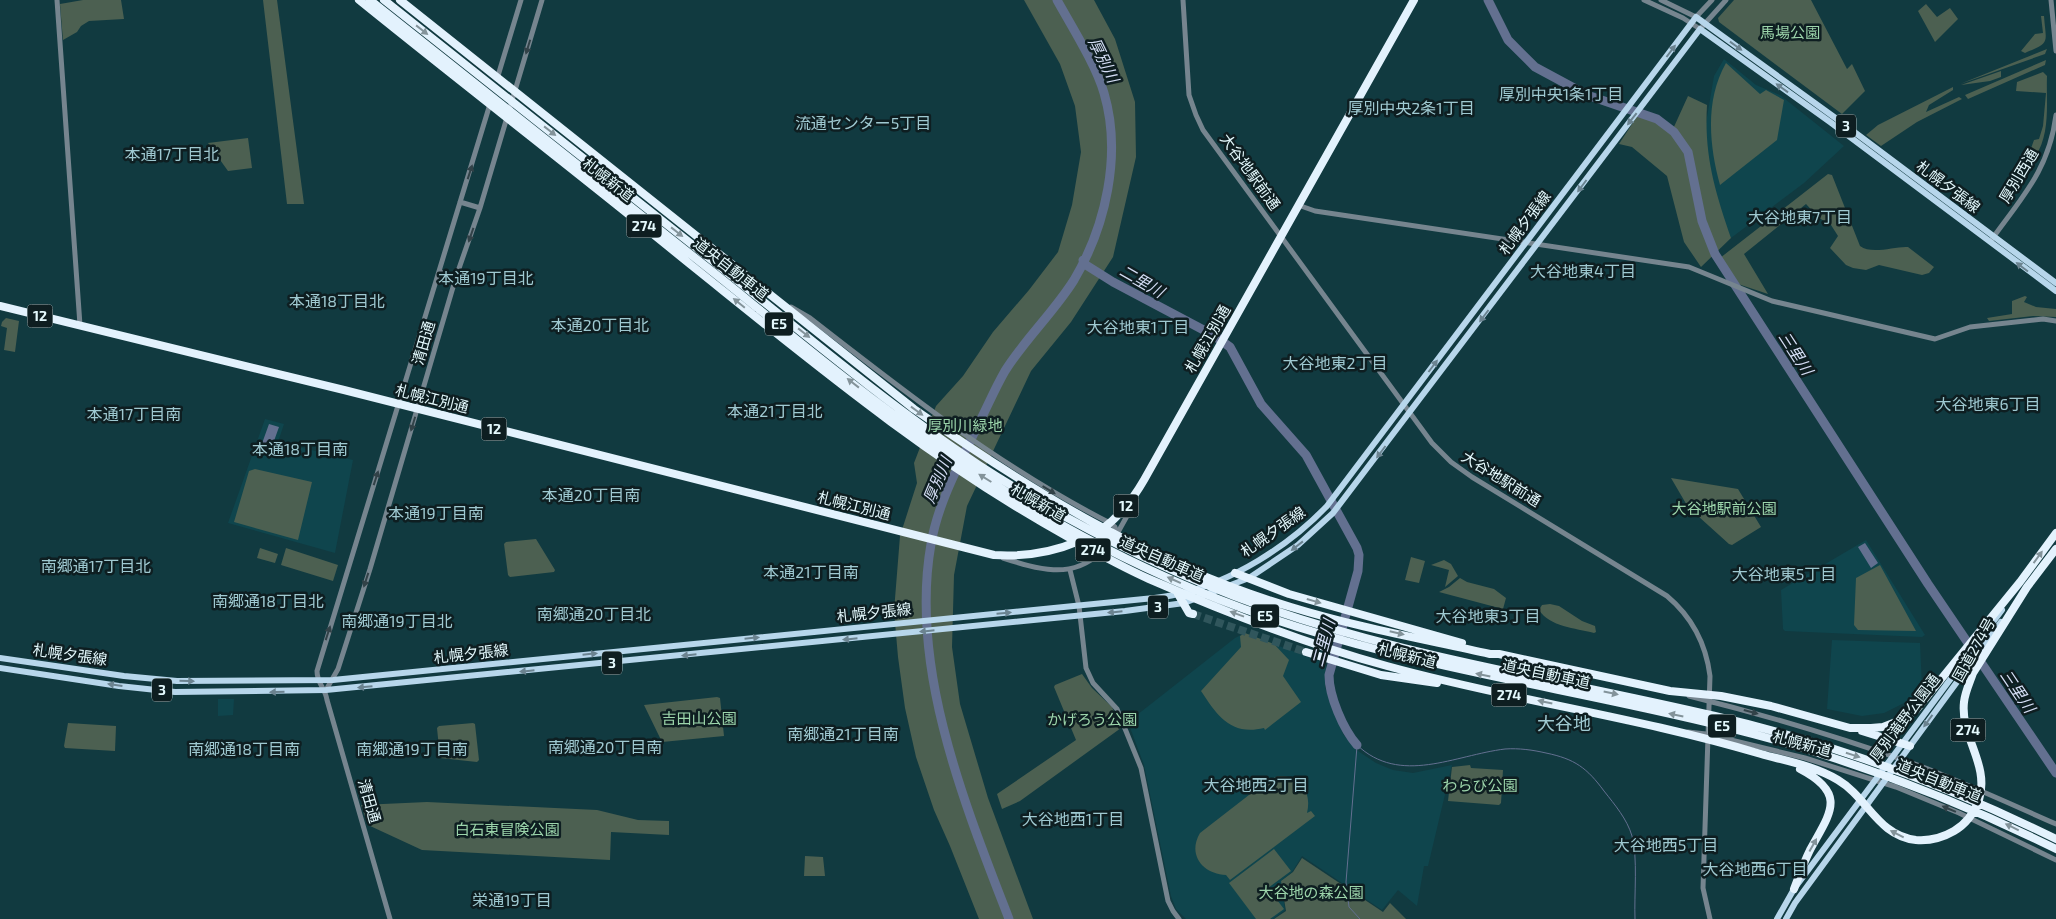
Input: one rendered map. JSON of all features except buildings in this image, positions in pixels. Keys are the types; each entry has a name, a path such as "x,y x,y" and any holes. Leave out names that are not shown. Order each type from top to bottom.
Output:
{"highway":[{"name":"札幌新道","path":"358,0 759,319 930,451 1028,515 1082,545 1143,576 1209,604 1341,652 1390,667 1678,731"},
{"name":"道央自動車道","path":"370,0 768,316 938,447 1038,511 1098,544 1177,582 1219,599 1456,669 1687,718 1816,752 1902,780 2006,824 2056,848"},
{"name":"道央自動車道","path":"384,0 856,375 941,439 1036,500 1135,553 1231,595 1312,627"},
{"name":"札幌新道","path":"400,0 914,409 1038,492 1102,528 1160,556 1241,590 1290,607 1350,623 1670,691"},
{"name":"札幌江別通","path":"0,306 994,555 1016,556 1047,552 1089,537 1110,523 1135,495 1414,0"},
{"name":"国道274号","path":"1678,731 1784,760 1823,773 1842,782 1864,802 1882,824 1897,835 1907,839 1930,840 1949,834 1959,828 1972,815 1982,785 1981,770 1964,711 1967,688 1992,630 2020,582 2056,533"},
{"name":"国道274号","path":"1670,691 1721,696 1771,706 1850,728 1882,727 1908,716 1916,710 1963,663 2028,587 2056,549"},
{"path":"1235,572 1289,594 1494,653"},
{"path":"1178,594 1189,613 1193,614"},
{"name":"道央自動車道","path":"1374,645 1652,702 1775,731 1903,772 2010,816 2056,839"},
{"name":"274","path":"1306,652 1381,675 1484,689"},
{"path":"1850,728 1904,748"},
{"path":"1784,760 1816,777 1825,785 1830,799 1826,821 1809,851 1794,889"},
{"path":"2010,816 2056,834"}],"main road":[{"name":"札幌夕張線","path":"0,658 124,676 178,681 333,680 1079,606 1178,594 1199,588 1235,572 1270,553 1327,506 1696,17 1992,240 2056,291"},
{"name":"札幌夕張線","path":"0,668 119,686 175,692 326,690 1080,616 1158,608 1183,603 1249,578 1298,545 1340,506 1700,29 1992,240 2056,283"},
{"name":"厚別滝野公園通","path":"1786,919 1795,903 1859,816 1963,663 1992,630"},
{"name":"厚別滝野公園通","path":"1777,919 1794,889 1852,811 1904,748"}],"street":[{"path":"57,0 80,325"},
{"name":"清田通","path":"390,919 356,803 326,690 317,680 317,671 521,0"},
{"name":"清田通","path":"326,690 333,680 370,569 456,277 508,119 542,0"},
{"name":"大谷地駅前通","path":"1183,0 1187,82 1196,115 1204,130 1432,443 1454,465 1674,601 1694,627 1703,645 1709,666 1710,687 1703,888 1710,919"},
{"path":"1644,0 1700,29 1726,0"},
{"path":"1661,0 1696,17 1712,0"},
{"path":"2051,0 2056,51"},
{"name":"厚別西通","path":"1992,240 2030,189 2047,157 2054,134 2056,115"},
{"path":"460,202 480,208"},
{"path":"1298,205 1315,211 1689,267 1772,301 1935,339 1970,327 2043,320 2056,321"},
{"path":"439,272 456,277"},
{"path":"767,292 810,318 936,416 1042,485 1110,523 1115,527 1117,534"},
{"path":"994,555 1043,570 1070,570 1094,558 1117,534 1132,507 1135,495"},
{"path":"1070,570 1079,606 1086,668 1093,683 1117,709 1141,768 1168,901 1179,919"},
{"name":"札幌新道","path":"1670,691 1793,724 1865,747 1958,782 2056,824"},
{"name":"札幌新道","path":"1678,731 1706,734 1805,758 1879,782 1959,814 2056,860"}],"shaded area":[{"path":"1724,59 1756,85 1780,95 1844,146 1804,183 1731,238 1720,212 1708,160 1705,129 1714,76"},
{"path":"265,419 284,424 278,442 353,460 335,553 228,523"},
{"path":"269,424 279,427 270,452 260,449"},
{"path":"1866,540 1925,635 1922,637 1785,631 1783,629 1781,590"},
{"path":"1865,543 1878,563 1871,568 1858,547"},
{"path":"1245,633 1326,664 1325,687 1343,734 1358,751 1376,763 1393,770 1413,773 1452,765 1428,866 1424,866 1417,906 1398,890 1382,910 1302,856 1292,872 1281,881 1285,910 1273,919 1186,919 1176,909 1171,896 1144,765 1128,722 1235,638"},
{"path":"1832,640 1920,643 1922,687 1908,701 1884,713 1862,716 1827,709"},
{"path":"218,699 234,699 233,715 218,716"}],"green space":[{"path":"83,0 121,0 124,19 89,21 81,26 77,32 63,40 60,4"},
{"path":"263,0 277,0 304,204 287,204"},
{"name":"厚別川緑地","path":"1024,0 1094,0 1115,39 1135,102 1136,157 1113,257 1071,322 1031,371 967,506 954,575 952,647 960,704 988,798 1033,919 979,919 934,810 916,757 905,708 894,611 900,536 917,483 914,463 936,406 963,376 993,332 1058,252 1072,205 1081,152 1075,106 1060,64"},
{"name":"馬場公園","path":"1734,0 1811,0 1847,69 1852,64 1865,91 1842,114 1719,22 1718,18"},
{"path":"1926,4 1937,17 1950,8 1958,19 1935,42 1918,11"},
{"path":"2041,16 2044,16 2046,32 2043,44 2025,53 2021,51 2035,34 2043,33"},
{"path":"2047,49 2045,54 1960,84"},
{"path":"2046,60 2045,65 1968,99 1965,95"},
{"path":"1726,63 1760,94 1766,90 1784,100 1777,140 1720,185 1713,154 1711,123 1715,92 1719,77"},
{"path":"2001,71 2001,77 1990,81 1961,85"},
{"path":"2043,72 2047,76 2047,118 2040,148 2035,157 2029,154 2034,140 2039,139 2043,126 2046,93 2016,91 2017,82"},
{"path":"1953,87 1953,90 1929,105 1926,112 1959,97 1962,99 1917,122 1881,146 1866,135 1878,125"},
{"path":"1688,96 1707,105 1709,157 1720,205 1731,238 1701,267 1684,242 1667,176 1632,147 1619,144 1638,115 1673,129"},
{"path":"248,138 252,168 228,171 208,143"},
{"path":"1828,174 1832,175 1860,246 1871,250 1908,247 1934,267 1929,273 1922,275 1879,265 1866,270 1846,265 1830,248 1838,236 1831,225 1819,218 1806,204 1744,254 1768,294 1735,283 1720,258"},
{"path":"2027,297 2024,302 2036,307 2056,309 2056,317 2033,316 1989,321 1987,318 2012,314 2012,301"},
{"path":"6,318 19,321 15,352 4,350 7,328 1,326"},
{"path":"255,469 312,482 298,540 234,522 249,471"},
{"name":"大谷地駅前公園","path":"1671,478 1738,489 1761,527 1732,545 1729,544 1688,507"},
{"path":"536,539 555,570 554,572 510,577 508,575 504,544 506,542"},
{"path":"260,548 278,554 275,563 257,558"},
{"path":"286,548 338,565 333,581 281,565"},
{"path":"1411,557 1425,561 1419,583 1405,580"},
{"path":"1444,560 1451,564 1458,576 1445,587 1449,570 1431,565"},
{"path":"1880,565 1916,631 1858,630 1854,625 1856,578"},
{"path":"1460,578 1467,582 1494,589 1506,598 1503,609 1439,592"},
{"path":"1542,605 1559,606 1582,621 1595,626 1596,632 1571,628 1550,620 1539,610"},
{"path":"1245,633 1274,644 1289,660 1283,676 1301,702 1265,730 1264,728 1242,729 1233,726 1219,715 1201,691 1241,647 1240,636"},
{"name":"かげろう公園","path":"1082,674 1092,688 1112,707 1121,728 1020,801 1002,809 997,794 1076,740 1054,687"},
{"name":"吉田山公園","path":"720,698 724,736 662,742 644,705"},
{"path":"68,723 116,726 115,751 65,748"},
{"path":"475,724 479,760 477,762 440,758 437,728 439,726"},
{"name":"わらび公園","path":"1470,765 1471,768 1503,770 1501,803 1499,805 1448,801 1452,767"},
{"path":"1278,776 1293,778 1303,786 1308,798 1307,813 1311,811 1315,816 1230,880 1226,875 1218,874 1204,867 1196,856 1195,849 1200,833 1267,781"},
{"name":"白石東冒険公園","path":"427,802 597,810 638,820 669,821 669,835 611,832 610,860 422,850 368,825 361,805"},
{"path":"1274,849 1291,871 1268,888 1284,909 1270,919 1256,919 1229,883"},
{"path":"805,856 823,857 825,876 804,876"},
{"name":"大谷地の森公園","path":"1302,858 1383,912 1390,903 1406,919 1274,919 1286,911 1281,881 1293,872"}],"waterway":[{"name":"厚別川","path":"1009,919 975,830 945,735 934,687 928,639 926,591 934,529 938,514 956,471 1005,371 1074,280 1095,237 1108,189 1111,165 1111,140 1109,116 1104,93 1090,58 1057,0"},
{"name":"三里川","path":"1488,0 1508,40 1535,67 1587,95 1657,119 1674,132 1688,152 1702,221 1715,254 1928,584 2056,773"},
{"name":"二里川","path":"1083,260 1086,265 1113,282 1213,335 1230,347 1261,404 1306,455 1357,548 1359,555 1358,571 1329,675 1331,693 1338,712 1357,745"},
{"name":"二里川","path":"1357,745 1374,757 1391,764 1410,766 1428,765 1505,749 1531,750 1556,755 1580,766 1598,783 1620,812 1630,830 1635,855 1635,919"},
{"path":"1357,746 1346,882 1349,907 1360,919"}],"tunnel":[{"path":"1193,614 1306,652"}],"district":[{"name":"厚別中央1条1丁目","path":"1561,94"},
{"name":"厚別中央2条1丁目","path":"1411,108"},
{"name":"流通センター5丁目","path":"863,123"},
{"name":"本通17丁目北","path":"172,154"},
{"name":"大谷地東7丁目","path":"1800,217"},
{"name":"大谷地東4丁目","path":"1583,271"},
{"name":"本通19丁目北","path":"486,278"},
{"name":"本通18丁目北","path":"337,301"},
{"name":"本通20丁目北","path":"600,325"},
{"name":"大谷地東1丁目","path":"1138,327"},
{"name":"大谷地東2丁目","path":"1335,363"},
{"name":"大谷地東6丁目","path":"1988,404"},
{"name":"本通21丁目北","path":"775,411"},
{"name":"本通17丁目南","path":"134,414"},
{"name":"本通18丁目南","path":"300,449"},
{"name":"本通20丁目南","path":"591,495"},
{"name":"本通19丁目南","path":"436,513"},
{"name":"南郷通17丁目北","path":"96,566"},
{"name":"本通21丁目南","path":"811,572"},
{"name":"大谷地東5丁目","path":"1784,574"},
{"name":"南郷通18丁目北","path":"268,601"},
{"name":"南郷通20丁目北","path":"594,614"},
{"name":"大谷地東3丁目","path":"1488,616"},
{"name":"南郷通19丁目北","path":"397,621"},
{"name":"大谷地","path":"1564,724"},
{"name":"南郷通21丁目南","path":"843,734"},
{"name":"南郷通20丁目南","path":"605,747"},
{"name":"南郷通18丁目南","path":"244,749"},
{"name":"南郷通19丁目南","path":"412,749"},
{"name":"大谷地西2丁目","path":"1256,785"},
{"name":"大谷地西1丁目","path":"1073,819"},
{"name":"大谷地西5丁目","path":"1666,845"},
{"name":"大谷地西6丁目","path":"1755,869"},
{"name":"栄通19丁目","path":"512,900"}]}
